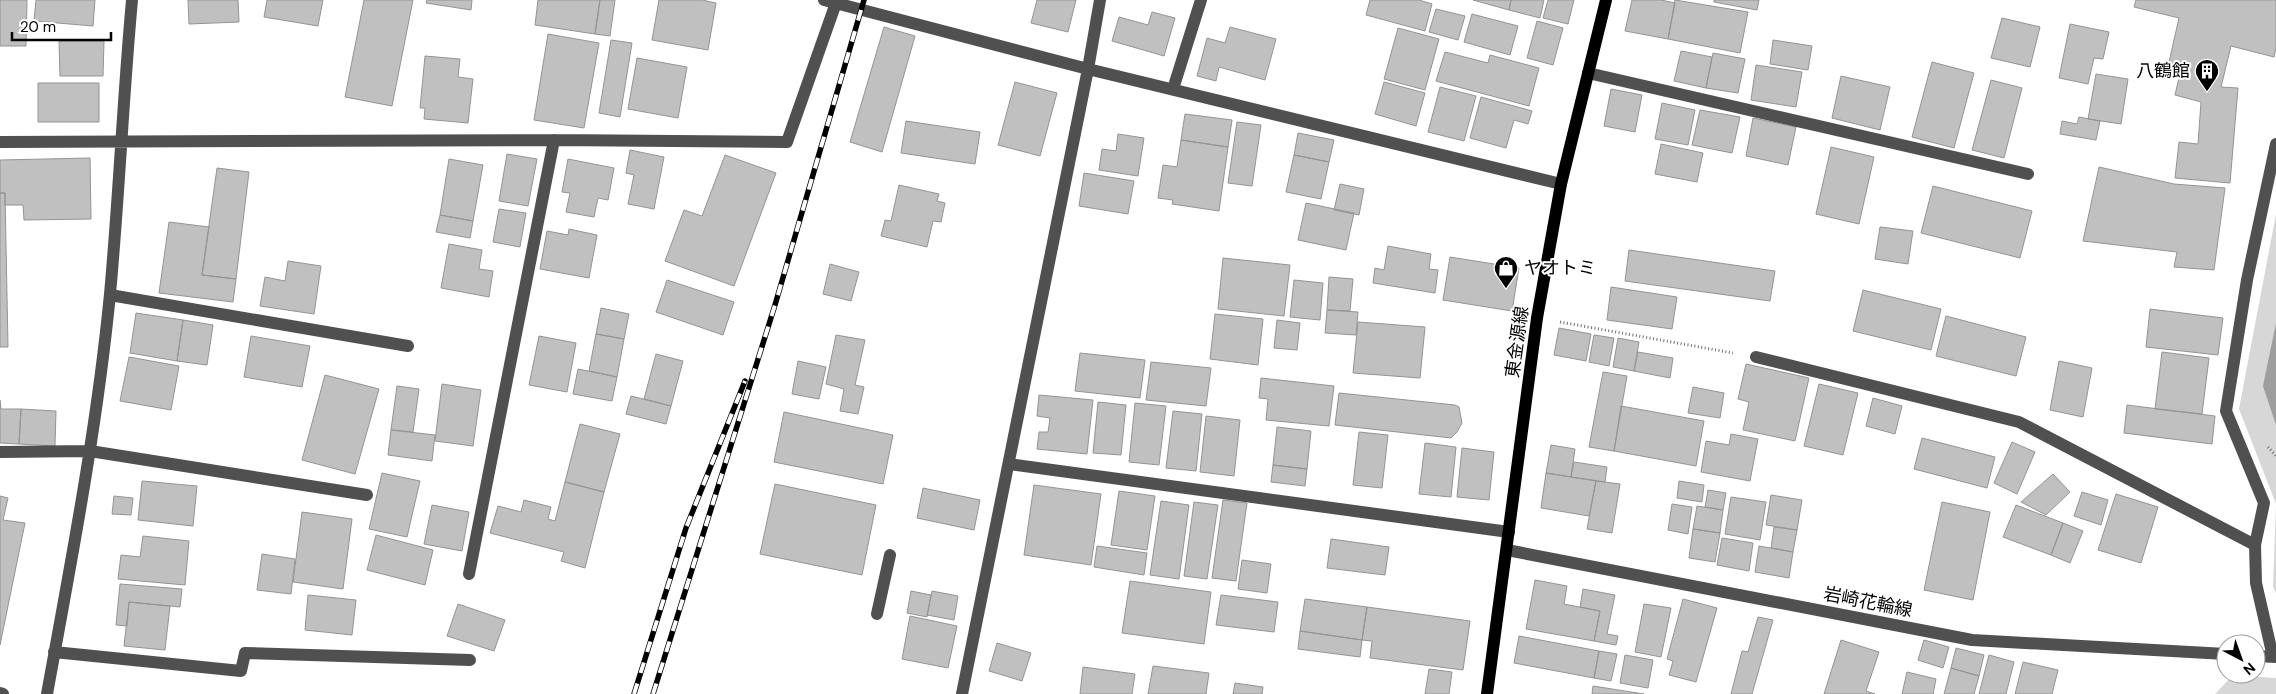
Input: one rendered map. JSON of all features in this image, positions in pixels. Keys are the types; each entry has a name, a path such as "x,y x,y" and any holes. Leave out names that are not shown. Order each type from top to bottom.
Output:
{"main road":[{"name":"東金源線","path":"1487,694 1537,318 1561,184 1606,0"}],"street":[{"path":"47,694 90,451 110,295 132,0"},
{"path":"824,0 1088,69 1561,184"},
{"path":"962,694 1088,69 1100,0"},
{"path":"1173,89 1201,0"},
{"path":"0,142 554,140 787,142 837,2"},
{"path":"1588,73 2028,174"},
{"path":"469,574 554,140"},
{"path":"2274,657 2256,583 2255,545 2264,503 2226,411 2247,280 2276,144"},
{"path":"110,295 408,346"},
{"path":"1756,357 2019,422 2255,545"},
{"path":"0,452 90,451 367,495"},
{"path":"1009,464 1509,532"},
{"name":"岩崎花輪線","path":"1507,550 1972,640 2216,653"},
{"path":"877,614 890,555"},
{"path":"54,652 241,671 245,653 470,660"}],"path":[{"path":"1537,318 1756,357"},
{"path":"2264,438 2268,447 2276,456"}],"shaded area":[{"path":"2276,214 2276,504 2239,409"},
{"path":"2276,323 2276,425 2263,386"},
{"path":"2276,504 2276,593 2273,587"},
{"path":"2266,677 2276,678 2276,694 2215,694 2224,684 2266,684"}],"building":[{"path":"0,0 27,0 26,46 0,46"},
{"path":"36,0 95,0 93,26 34,21"},
{"path":"188,0 238,0 239,22 189,24"},
{"path":"267,0 323,0 318,26 264,17"},
{"path":"364,0 413,0 392,106 345,97"},
{"path":"427,0 472,0 471,10 426,3"},
{"path":"538,0 600,0 595,34 535,25"},
{"path":"600,0 615,0 610,36 595,34"},
{"path":"659,0 702,0 716,3 708,50 652,40"},
{"path":"1037,0 1076,0 1068,32 1031,23"},
{"path":"1370,0 1419,0 1432,4 1425,31 1366,15"},
{"path":"1473,0 1511,0 1509,10"},
{"path":"1511,0 1544,0 1540,18 1509,10"},
{"path":"1548,0 1574,0 1568,24 1543,18"},
{"path":"1632,0 1661,0 1675,3 1668,39 1625,31"},
{"path":"1675,0 1748,12 1740,53 1668,39"},
{"path":"1714,0 1759,0 1757,10 1714,2"},
{"name":"八鶴館","path":"2136,0 2276,0 2276,48 2274,57 2231,46 2221,87 2238,88 2230,183 2175,178 2179,142 2198,144 2201,102 2175,95 2182,65 2169,62 2179,18 2134,7"},
{"path":"1436,9 1465,16 1458,40 1429,32"},
{"path":"1152,12 1175,18 1164,56 1112,41 1119,17 1148,25"},
{"path":"1472,14 1518,26 1510,55 1464,42"},
{"path":"2002,18 2040,27 2030,67 1991,58"},
{"path":"1537,21 1563,28 1553,65 1527,58"},
{"path":"2070,24 2109,32 2103,59 2094,58 2088,84 2059,78"},
{"path":"884,27 915,36 882,152 850,142"},
{"path":"1230,27 1276,39 1265,80 1219,67 1216,81 1197,76 1207,38 1225,43"},
{"path":"1398,28 1439,39 1425,90 1384,79"},
{"path":"548,34 599,43 584,128 534,120"},
{"path":"611,40 632,43 620,117 599,113"},
{"path":"1773,40 1812,46 1808,70 1770,64"},
{"path":"59,41 104,41 103,76 60,76"},
{"path":"1681,51 1712,57 1706,88 1674,81"},
{"path":"1445,52 1488,63 1490,55 1539,68 1529,106 1436,81"},
{"path":"1713,53 1745,59 1738,93 1706,88"},
{"path":"425,56 460,59 458,77 473,79 468,123 424,119 425,108 420,108"},
{"path":"637,58 687,67 678,118 628,109"},
{"path":"1932,62 1974,73 1954,148 1912,137"},
{"path":"1756,65 1802,72 1796,107 1751,100"},
{"path":"2096,74 2128,79 2121,124 2088,119"},
{"path":"1841,76 1890,87 1880,130 1832,118"},
{"path":"1991,80 2022,88 2004,158 1972,150"},
{"path":"1015,82 1057,93 1040,156 998,145"},
{"path":"1384,82 1425,93 1416,126 1375,114"},
{"path":"38,83 99,83 99,122 38,122"},
{"path":"1440,87 1476,96 1464,141 1428,132"},
{"path":"1611,89 1642,95 1635,132 1604,126"},
{"path":"1481,97 1532,111 1528,124 1514,120 1506,148 1470,138"},
{"path":"1662,103 1695,110 1688,145 1655,139"},
{"path":"1700,110 1740,117 1732,153 1692,145"},
{"path":"1185,114 1232,120 1228,147 1181,140"},
{"path":"2079,117 2100,121 2096,140 2060,134 2062,121 2077,124"},
{"path":"1753,118 1796,127 1788,165 1746,156"},
{"path":"906,121 980,132 975,164 901,153"},
{"path":"1237,122 1261,125 1252,186 1228,183"},
{"path":"1298,133 1334,140 1329,162 1294,155"},
{"path":"1118,134 1144,138 1138,176 1099,170 1102,149 1116,151"},
{"path":"1181,140 1228,147 1219,211 1172,204 1173,200 1158,198 1163,165 1177,167"},
{"path":"1661,144 1703,153 1697,182 1655,174"},
{"path":"1831,147 1874,157 1859,224 1816,214"},
{"path":"630,150 664,157 654,209 628,204 634,175 626,173"},
{"path":"507,154 537,159 528,206 499,201"},
{"path":"725,155 776,173 734,286 665,261 684,210 702,216"},
{"path":"1294,155 1329,162 1321,199 1286,192"},
{"path":"90,158 91,219 24,220 23,205 5,205 5,193 0,193 0,160"},
{"path":"449,159 483,165 473,221 440,215"},
{"path":"568,159 614,168 608,200 598,198 594,217 566,212 570,193 562,192"},
{"path":"2099,167 2174,184 2225,188 2214,270 2174,267 2177,252 2083,241"},
{"path":"217,168 249,172 236,279 202,275"},
{"path":"1084,173 1134,181 1128,214 1079,206"},
{"path":"1340,184 1364,189 1359,215 1334,210"},
{"path":"899,185 939,194 937,201 945,203 941,222 933,221 927,247 881,236 885,220 891,221"},
{"path":"1933,186 2032,211 2020,258 1921,233"},
{"path":"0,193 5,193 8,347 0,347"},
{"path":"1306,203 1354,213 1346,250 1298,240"},
{"path":"499,209 526,213 520,247 493,242"},
{"path":"440,215 473,221 470,238 436,232"},
{"path":"169,222 209,227 202,275 236,279 233,302 159,293"},
{"path":"1880,227 1913,231 1908,264 1875,259"},
{"path":"569,229 597,235 589,278 540,269 547,231 568,235"},
{"path":"449,244 482,250 479,269 493,271 489,297 441,288"},
{"path":"1388,246 1431,254 1429,269 1438,270 1435,293 1373,283 1375,268 1384,270"},
{"path":"1629,250 1775,271 1770,301 1625,281"},
{"path":"1450,257 1519,268 1512,311 1443,300"},
{"path":"1223,258 1290,265 1284,316 1218,309"},
{"path":"288,261 321,266 314,314 260,306 265,277 285,281"},
{"path":"830,264 859,272 851,301 823,294"},
{"path":"1329,277 1353,279 1350,311 1327,310"},
{"path":"667,280 734,302 723,335 656,312"},
{"path":"1294,280 1323,283 1320,320 1290,317"},
{"path":"1611,287 1677,297 1672,329 1607,320"},
{"path":"1863,290 1941,309 1931,350 1853,331"},
{"path":"601,308 629,314 624,339 596,334"},
{"path":"2150,309 2223,318 2218,355 2146,347"},
{"path":"1327,310 1358,312 1356,335 1325,333"},
{"path":"136,313 183,320 177,361 130,353"},
{"path":"1215,314 1263,319 1258,365 1210,359"},
{"path":"1946,316 2026,337 2016,376 1936,356"},
{"path":"183,320 213,325 207,365 177,361"},
{"path":"1277,320 1300,323 1297,350 1274,348"},
{"path":"1358,322 1425,327 1420,378 1353,373"},
{"path":"1559,328 1591,334 1586,361 1554,355"},
{"path":"596,334 624,339 617,377 589,371"},
{"path":"836,335 865,340 855,385 864,387 858,414 840,411 844,389 826,384"},
{"path":"1594,335 1614,338 1609,366 1589,362"},
{"path":"251,336 310,346 302,387 244,377"},
{"path":"539,336 576,343 567,392 529,385"},
{"path":"1618,338 1639,342 1634,371 1613,367"},
{"path":"1638,352 1673,358 1670,378 1634,371"},
{"path":"2162,352 2209,358 2202,414 2155,409"},
{"path":"1080,353 1145,360 1140,398 1075,391"},
{"path":"656,354 683,361 671,406 644,399"},
{"path":"129,357 179,366 171,410 120,401"},
{"path":"798,361 826,367 819,399 792,394"},
{"path":"2059,361 2092,368 2083,417 2050,410"},
{"path":"1151,362 1211,368 1206,406 1146,400"},
{"path":"1746,364 1809,378 1795,441 1743,430 1749,402 1738,399"},
{"path":"578,369 617,377 612,401 573,394"},
{"path":"1603,372 1627,376 1614,451 1589,447"},
{"path":"325,375 379,389 355,474 302,460"},
{"path":"1261,378 1334,386 1329,426 1266,420 1268,399 1259,398"},
{"path":"442,384 481,390 473,446 435,441"},
{"path":"1819,384 1858,393 1843,455 1804,446"},
{"path":"397,386 419,389 413,432 391,430"},
{"path":"1693,387 1724,393 1720,418 1688,413"},
{"path":"1339,393 1455,405 1459,407 1462,423 1451,438 1335,425"},
{"path":"1039,395 1093,400 1087,454 1037,449 1039,432 1048,432 1050,418 1037,416"},
{"path":"631,396 671,406 666,424 626,414"},
{"path":"1873,398 1902,406 1895,434 1866,426"},
{"path":"0,400 1,409 21,409 19,444 0,443"},
{"path":"1098,402 1126,405 1121,455 1093,453"},
{"path":"1135,403 1166,406 1159,465 1129,462"},
{"path":"2127,405 2215,416 2212,444 2124,433"},
{"path":"1621,406 1704,421 1696,466 1614,451"},
{"path":"21,409 56,411 55,446 19,444"},
{"path":"1173,411 1202,414 1196,471 1166,468"},
{"path":"784,412 893,435 883,484 774,462"},
{"path":"1206,416 1240,420 1234,476 1200,472"},
{"path":"580,424 620,434 604,492 565,482"},
{"path":"1277,427 1311,431 1307,469 1273,465"},
{"path":"391,430 435,435 432,461 388,455"},
{"path":"1359,432 1388,435 1382,488 1353,485"},
{"path":"1731,434 1758,439 1750,481 1701,472 1706,441 1729,445"},
{"path":"1922,438 1995,457 1987,488 1914,469"},
{"path":"2012,442 2035,452 2017,494 1994,483"},
{"path":"1425,443 1456,447 1451,497 1419,494"},
{"path":"1551,445 1575,449 1571,477 1546,473"},
{"path":"1462,448 1494,452 1489,500 1457,497"},
{"path":"1574,462 1607,467 1605,482 1571,477"},
{"path":"1273,465 1307,469 1305,486 1271,482"},
{"path":"382,473 420,481 407,537 369,529"},
{"path":"1546,473 1596,481 1589,516 1541,508"},
{"path":"2053,474 2070,492 2046,515 2021,502"},
{"path":"142,481 197,486 193,526 138,520"},
{"path":"1596,481 1620,484 1612,533 1587,529"},
{"path":"1679,481 1704,485 1702,502 1677,498"},
{"path":"565,482 604,492 585,568 561,561 564,552 490,533 498,506 521,512 524,500 551,507 548,519 555,521"},
{"path":"775,484 876,505 862,575 760,554"},
{"path":"1034,485 1101,494 1091,565 1024,555"},
{"path":"923,488 980,500 974,530 917,518"},
{"path":"1708,490 1726,493 1723,510 1705,507"},
{"path":"1119,491 1155,496 1147,550 1111,545"},
{"path":"2082,492 2108,500 2101,525 2074,516"},
{"path":"2116,494 2158,507 2141,563 2098,550"},
{"path":"1771,495 1802,500 1797,530 1766,525"},
{"path":"0,496 8,498 3,520 25,523 0,645"},
{"path":"114,496 133,498 131,515 112,514"},
{"path":"1731,497 1766,502 1760,540 1725,534"},
{"path":"1223,500 1247,503 1236,581 1212,578"},
{"path":"1161,501 1189,505 1179,579 1150,575"},
{"path":"1194,502 1218,505 1207,579 1184,576"},
{"path":"1942,502 1990,512 1973,600 1924,590"},
{"path":"1672,504 1692,507 1688,534 1668,530"},
{"path":"432,505 469,512 462,551 424,544"},
{"path":"2016,505 2063,523 2051,555 2003,537"},
{"path":"1697,506 1723,510 1720,533 1693,529"},
{"path":"302,512 352,519 343,589 293,582"},
{"path":"2063,523 2083,531 2070,563 2051,555"},
{"path":"1774,527 1797,530 1793,552 1771,548"},
{"path":"1693,529 1720,533 1715,562 1689,558"},
{"path":"376,535 433,550 425,585 367,570"},
{"path":"143,536 189,541 185,585 118,579 121,555 140,557"},
{"path":"1722,538 1753,543 1749,571 1717,565"},
{"path":"1331,539 1389,547 1385,575 1327,568"},
{"path":"1097,546 1147,553 1144,575 1094,567"},
{"path":"1759,546 1793,552 1789,578 1755,572"},
{"path":"262,554 295,559 291,594 257,590"},
{"path":"1242,560 1271,564 1267,593 1238,589"},
{"path":"1535,580 1567,586 1564,604 1600,611 1594,641 1526,629"},
{"path":"1130,581 1211,592 1204,644 1122,633"},
{"path":"120,584 182,589 180,607 129,602 127,626 116,625"},
{"path":"1583,589 1615,595 1607,634 1618,636 1616,645 1594,641 1600,611 1580,607"},
{"path":"911,591 931,595 927,617 907,613"},
{"path":"932,591 958,596 954,620 927,615"},
{"path":"308,595 356,600 352,635 305,630"},
{"path":"1221,595 1278,602 1274,632 1216,625"},
{"path":"1305,599 1367,607 1362,640 1300,631"},
{"path":"1683,599 1717,608 1696,682 1669,675 1673,661 1667,659"},
{"path":"129,602 170,606 165,650 124,646"},
{"path":"458,604 505,620 494,651 447,636"},
{"path":"1644,604 1671,608 1661,657 1635,652"},
{"path":"1367,607 1470,621 1463,670 1370,658 1372,641 1362,640"},
{"path":"910,616 957,626 948,668 902,659"},
{"path":"1758,617 1773,620 1752,694 1731,694 1742,651 1748,652"},
{"path":"1300,631 1362,640 1360,657 1298,649"},
{"path":"1519,636 1599,651 1594,678 1514,663"},
{"path":"1841,640 1879,652 1866,691 1875,694 1824,694"},
{"path":"1924,640 1949,647 1943,668 1918,660"},
{"path":"997,643 1031,653 1022,681 989,671"},
{"path":"1956,648 1984,655 1979,676 1951,668"},
{"path":"1599,651 1617,654 1611,681 1594,678"},
{"path":"1625,655 1653,660 1648,688 1620,683"},
{"path":"1989,655 2014,662 2006,694 1979,694"},
{"path":"2023,662 2058,670 2052,694 2015,694"},
{"path":"1153,666 1209,673 1206,694 1148,694"},
{"path":"1083,667 1135,674 1132,694 1080,694"},
{"path":"1951,668 1979,676 1974,694 1944,694"},
{"path":"1429,669 1452,672 1449,694 1425,694"},
{"path":"1907,672 1936,679 1933,694 1902,694"},
{"path":"1235,683 1263,687 1262,694 1233,694"},
{"path":"1593,686 1644,694 1592,694"}],"railway":[{"path":"653,694 775,305 864,0"},
{"path":"634,694 686,528 745,381"}],"place":[{"name":"八鶴館","path":"2207,92"},
{"name":"ヤオトミ","path":"1506,289"}]}
